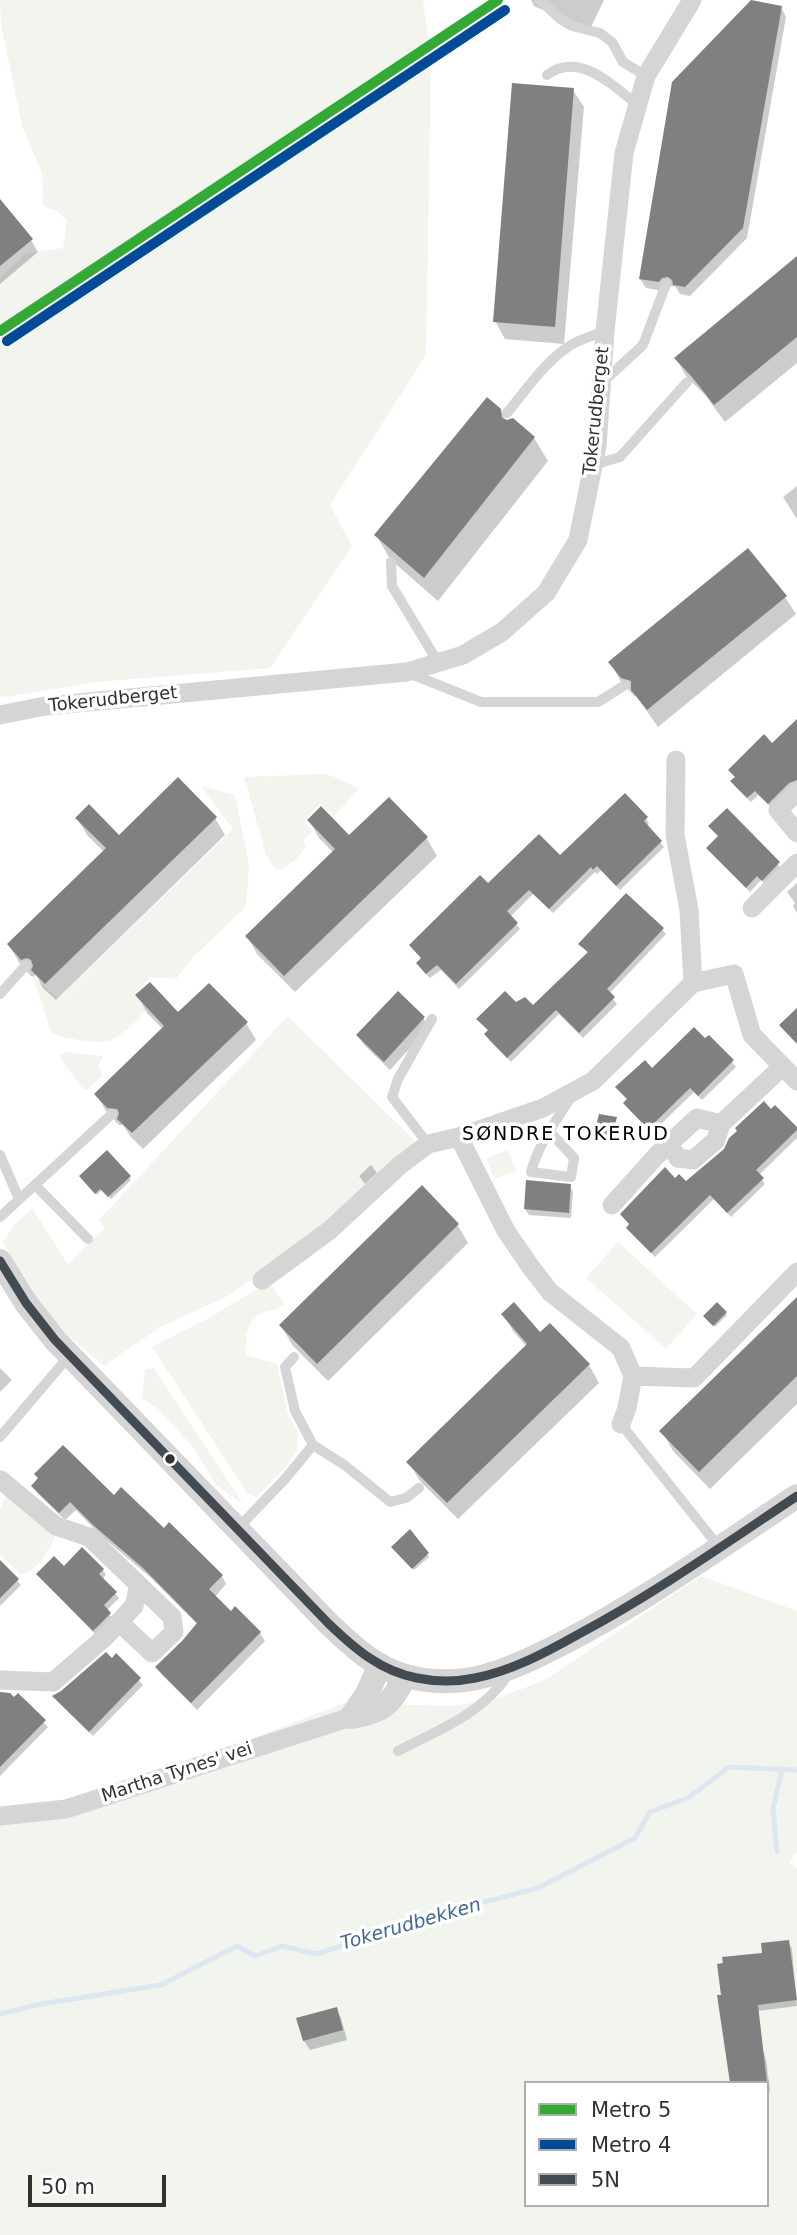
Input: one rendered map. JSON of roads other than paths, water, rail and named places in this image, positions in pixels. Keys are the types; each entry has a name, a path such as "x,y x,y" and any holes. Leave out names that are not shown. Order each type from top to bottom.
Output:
{"street":[{"name":"Tokerudberget","path":"0,715 45,706 407,673 463,655 502,632 546,593 578,540 593,465 624,153 646,76 692,0"},
{"path":"676,760 675,835 689,910 693,983"},
{"path":"797,792 778,810 797,833"},
{"path":"751,908 797,863"},
{"path":"262,1280 330,1230 428,1144 459,1137 543,1108 593,1081 693,983 733,974 752,1035 797,1081"},
{"path":"670,1146 678,1158 694,1160 716,1140 721,1124 782,1067"},
{"path":"612,1205 657,1155 670,1146 697,1118 721,1124"},
{"path":"459,1137 506,1231 530,1266 550,1292 621,1348 633,1376 621,1424"},
{"path":"0,1261 40,1323 346,1640 380,1665 405,1676 444,1681 463,1680 513,1667 605,1621 797,1496"},
{"path":"633,1376 694,1378 797,1272"},
{"path":"0,1480 56,1526 89,1537 172,1617 174,1632 152,1653 119,1622"},
{"path":"4,1684 53,1682 134,1606 139,1585"},
{"path":"351,1717 367,1694 380,1665"},
{"path":"351,1717 383,1708 392,1700 405,1676"},
{"name":"Martha Tynes' vei","path":"0,1815 66,1810 351,1717"}],"lane":[{"path":"540,0 560,19 572,26 606,37 612,42 623,62 646,76"},
{"path":"547,75 566,66 585,68 638,105"},
{"path":"602,383 643,345 666,284"},
{"path":"507,413 559,354 577,341 605,331"},
{"path":"593,465 620,457 687,382"},
{"path":"391,562 392,586 439,664"},
{"path":"407,673 481,702 598,702 625,685"},
{"path":"0,994 26,965"},
{"path":"428,1144 393,1097 398,1079 432,1019"},
{"path":"550,1132 574,1158 571,1177 531,1172 536,1155 550,1132 575,1091"},
{"path":"0,1217 112,1114"},
{"path":"0,1155 19,1199"},
{"path":"36,1185 89,1239"},
{"path":"0,1437 70,1355"},
{"path":"294,1357 285,1367 290,1394 295,1411 313,1445 346,1466 390,1502 406,1499 419,1488"},
{"path":"621,1424 719,1547"},
{"path":"238,1528 313,1445"},
{"path":"398,1751 471,1713 494,1692 513,1667"}],"waterway":[{"name":"Tokerudbekken","path":"0,2014 41,2004 161,1985 237,1946 255,1956 282,1946 316,1954 473,1905 538,1888 635,1838 650,1812 688,1798 729,1767 797,1770"},
{"path":"777,1851 773,1809 782,1769"}],"metro line":[{"name":"5","path":"0,331 498,0"},
{"name":"4","path":"7,341 505,10"}],"district":[{"name":"SØNDRE TOKERUD","path":"566,1135"}]}
